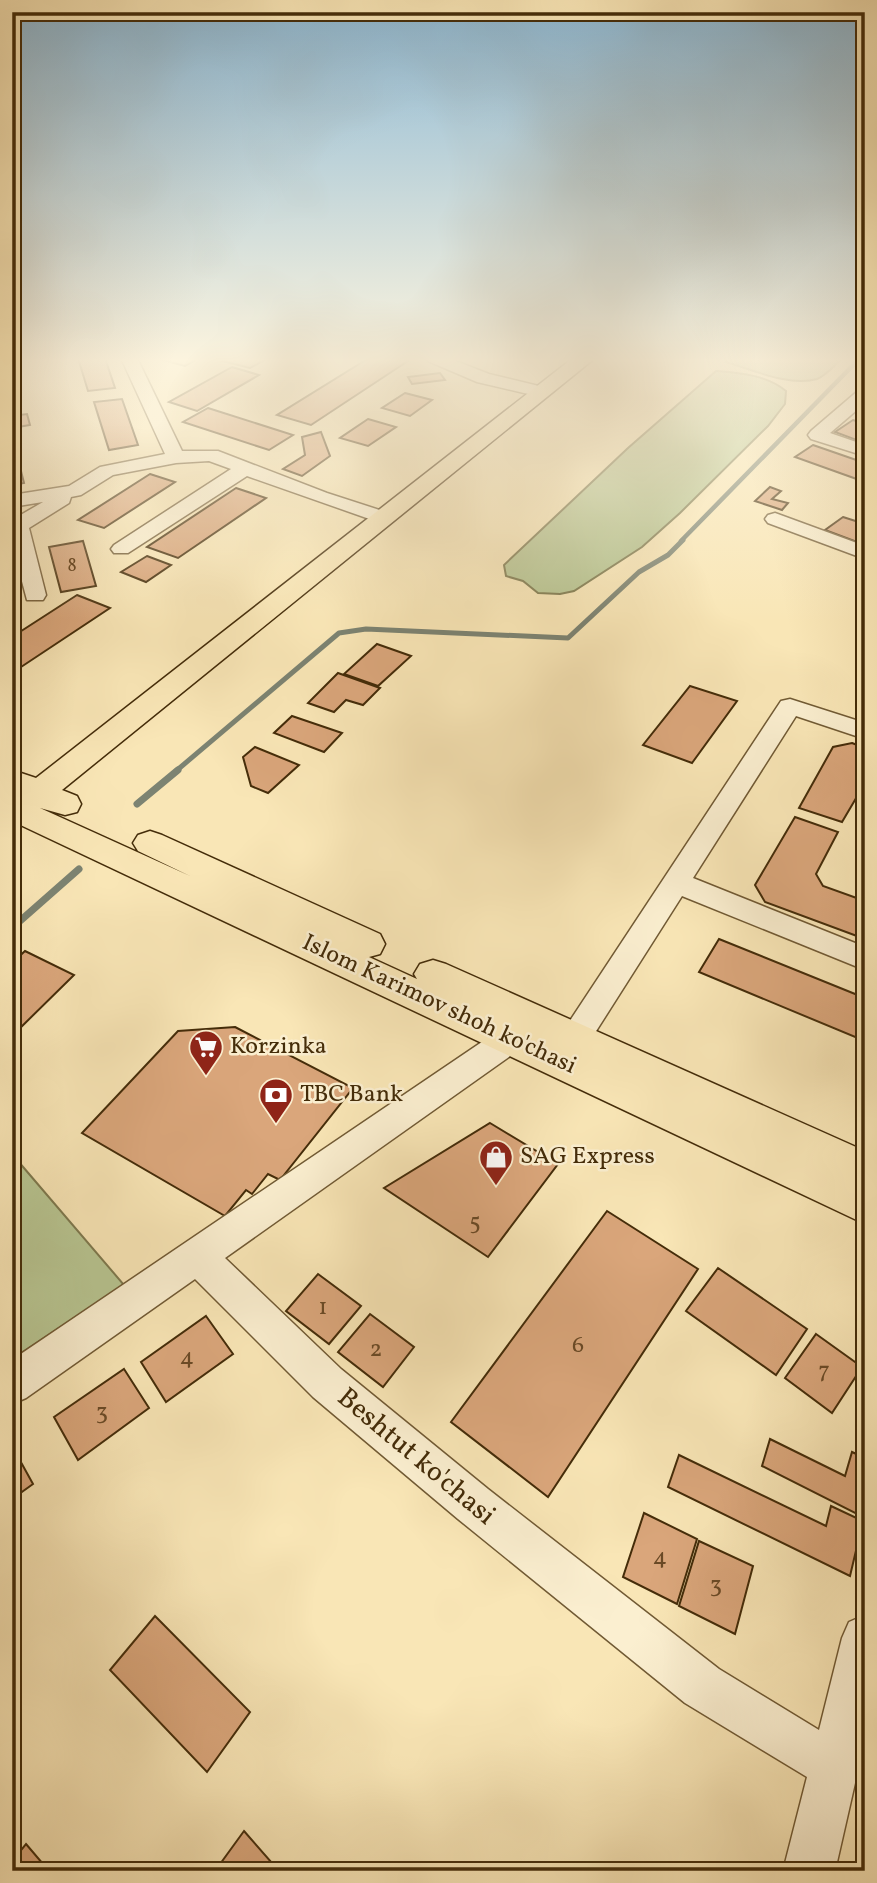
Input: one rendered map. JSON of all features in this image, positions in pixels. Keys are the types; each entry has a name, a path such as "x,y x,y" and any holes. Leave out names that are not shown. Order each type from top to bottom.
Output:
{"main road":[{"path":"18,797 465,446"},
{"name":"Islom Karimov shoh ko'chasi","path":"18,797 512,1038 567,1049 677,1087 865,1171"},
{"name":"Islom Karimov shoh ko'chasi","path":"18,797 567,1049 865,1204"}],"street":[{"path":"171,446 176,457"},
{"path":"35,595 15,527 107,471 176,457 211,455 320,497 377,515"},
{"path":"121,549 247,467"},
{"path":"12,501 74,491"},
{"path":"775,519 865,553"},
{"path":"567,1049 790,706 865,731"},
{"path":"675,882 865,959"},
{"path":"12,1384 512,1038"},
{"name":"Beshtut ko'chasi","path":"199,1257 327,1383 473,1504 702,1686 834,1766"},
{"path":"809,1871 865,1638"}],"green space":[{"path":"748,446 642,547 574,591 560,594 538,593 523,581 506,576 504,565 628,448"},
{"path":"12,1154 124,1285 12,1359"}],"building":[{"path":"108,446 133,446 109,450"},
{"path":"256,446 276,446 269,450"},
{"path":"303,446 326,446 330,456 302,476 283,469 305,455"},
{"path":"816,446 865,463 865,482 795,457"},
{"path":"21,471 24,483 12,485 12,472"},
{"path":"150,474 175,482 104,528 78,520"},
{"path":"770,487 781,491 772,499 788,503 782,510 755,501"},
{"path":"236,488 266,498 178,558 147,547"},
{"path":"843,517 865,524 865,545 825,530"},
{"path":"83,541 96,586 61,592 49,547"},
{"path":"147,556 171,565 146,582 121,572"},
{"path":"77,595 110,608 12,673 12,637"},
{"path":"377,644 411,656 378,686 344,674"},
{"path":"338,673 380,688 363,705 346,700 334,712 308,703"},
{"path":"690,686 737,701 692,763 643,745"},
{"path":"292,716 342,733 324,752 274,733"},
{"path":"852,743 865,748 865,783 842,822 799,808 833,747"},
{"path":"255,747 299,765 268,793 251,786 243,757"},
{"path":"795,817 838,832 816,874 823,886 865,901 865,939 765,902 755,885"},
{"path":"719,939 865,998 865,1029 860,1039 699,972"},
{"path":"25,951 74,975 12,1036 12,963"},
{"path":"235,1027 353,1088 280,1180 268,1174 252,1194 246,1190 225,1216 82,1133 178,1031"},
{"path":"490,1123 558,1164 488,1257 384,1188"},
{"path":"607,1211 698,1269 548,1497 451,1422"},
{"path":"718,1268 807,1329 776,1375 686,1311"},
{"path":"318,1274 361,1306 329,1344 286,1311"},
{"path":"370,1314 414,1347 383,1387 338,1352"},
{"path":"206,1316 233,1354 166,1402 141,1362"},
{"path":"816,1334 862,1367 832,1413 785,1378"},
{"path":"124,1369 149,1408 78,1460 54,1417"},
{"path":"770,1439 845,1476 852,1452 865,1458 863,1517 762,1466"},
{"path":"12,1446 33,1484 12,1499"},
{"path":"679,1455 826,1526 831,1506 863,1521 850,1576 668,1487"},
{"path":"644,1513 697,1539 677,1604 623,1577"},
{"path":"699,1541 753,1566 735,1634 679,1606"},
{"path":"155,1616 250,1712 207,1772 110,1670"},
{"path":"244,1831 279,1871 215,1871"},
{"path":"26,1844 49,1871 12,1871 12,1861"}],"waterway":[{"path":"681,541 774,446"},
{"path":"176,771 339,633 366,629 568,638 639,572 668,555 683,540"},
{"path":"137,804 178,770"},
{"path":"12,928 79,869"}],"place":[{"name":"Korzinka","path":"206,1077"},
{"name":"TBC Bank","path":"276,1125"},
{"name":"SAG Express","path":"496,1187"}]}
